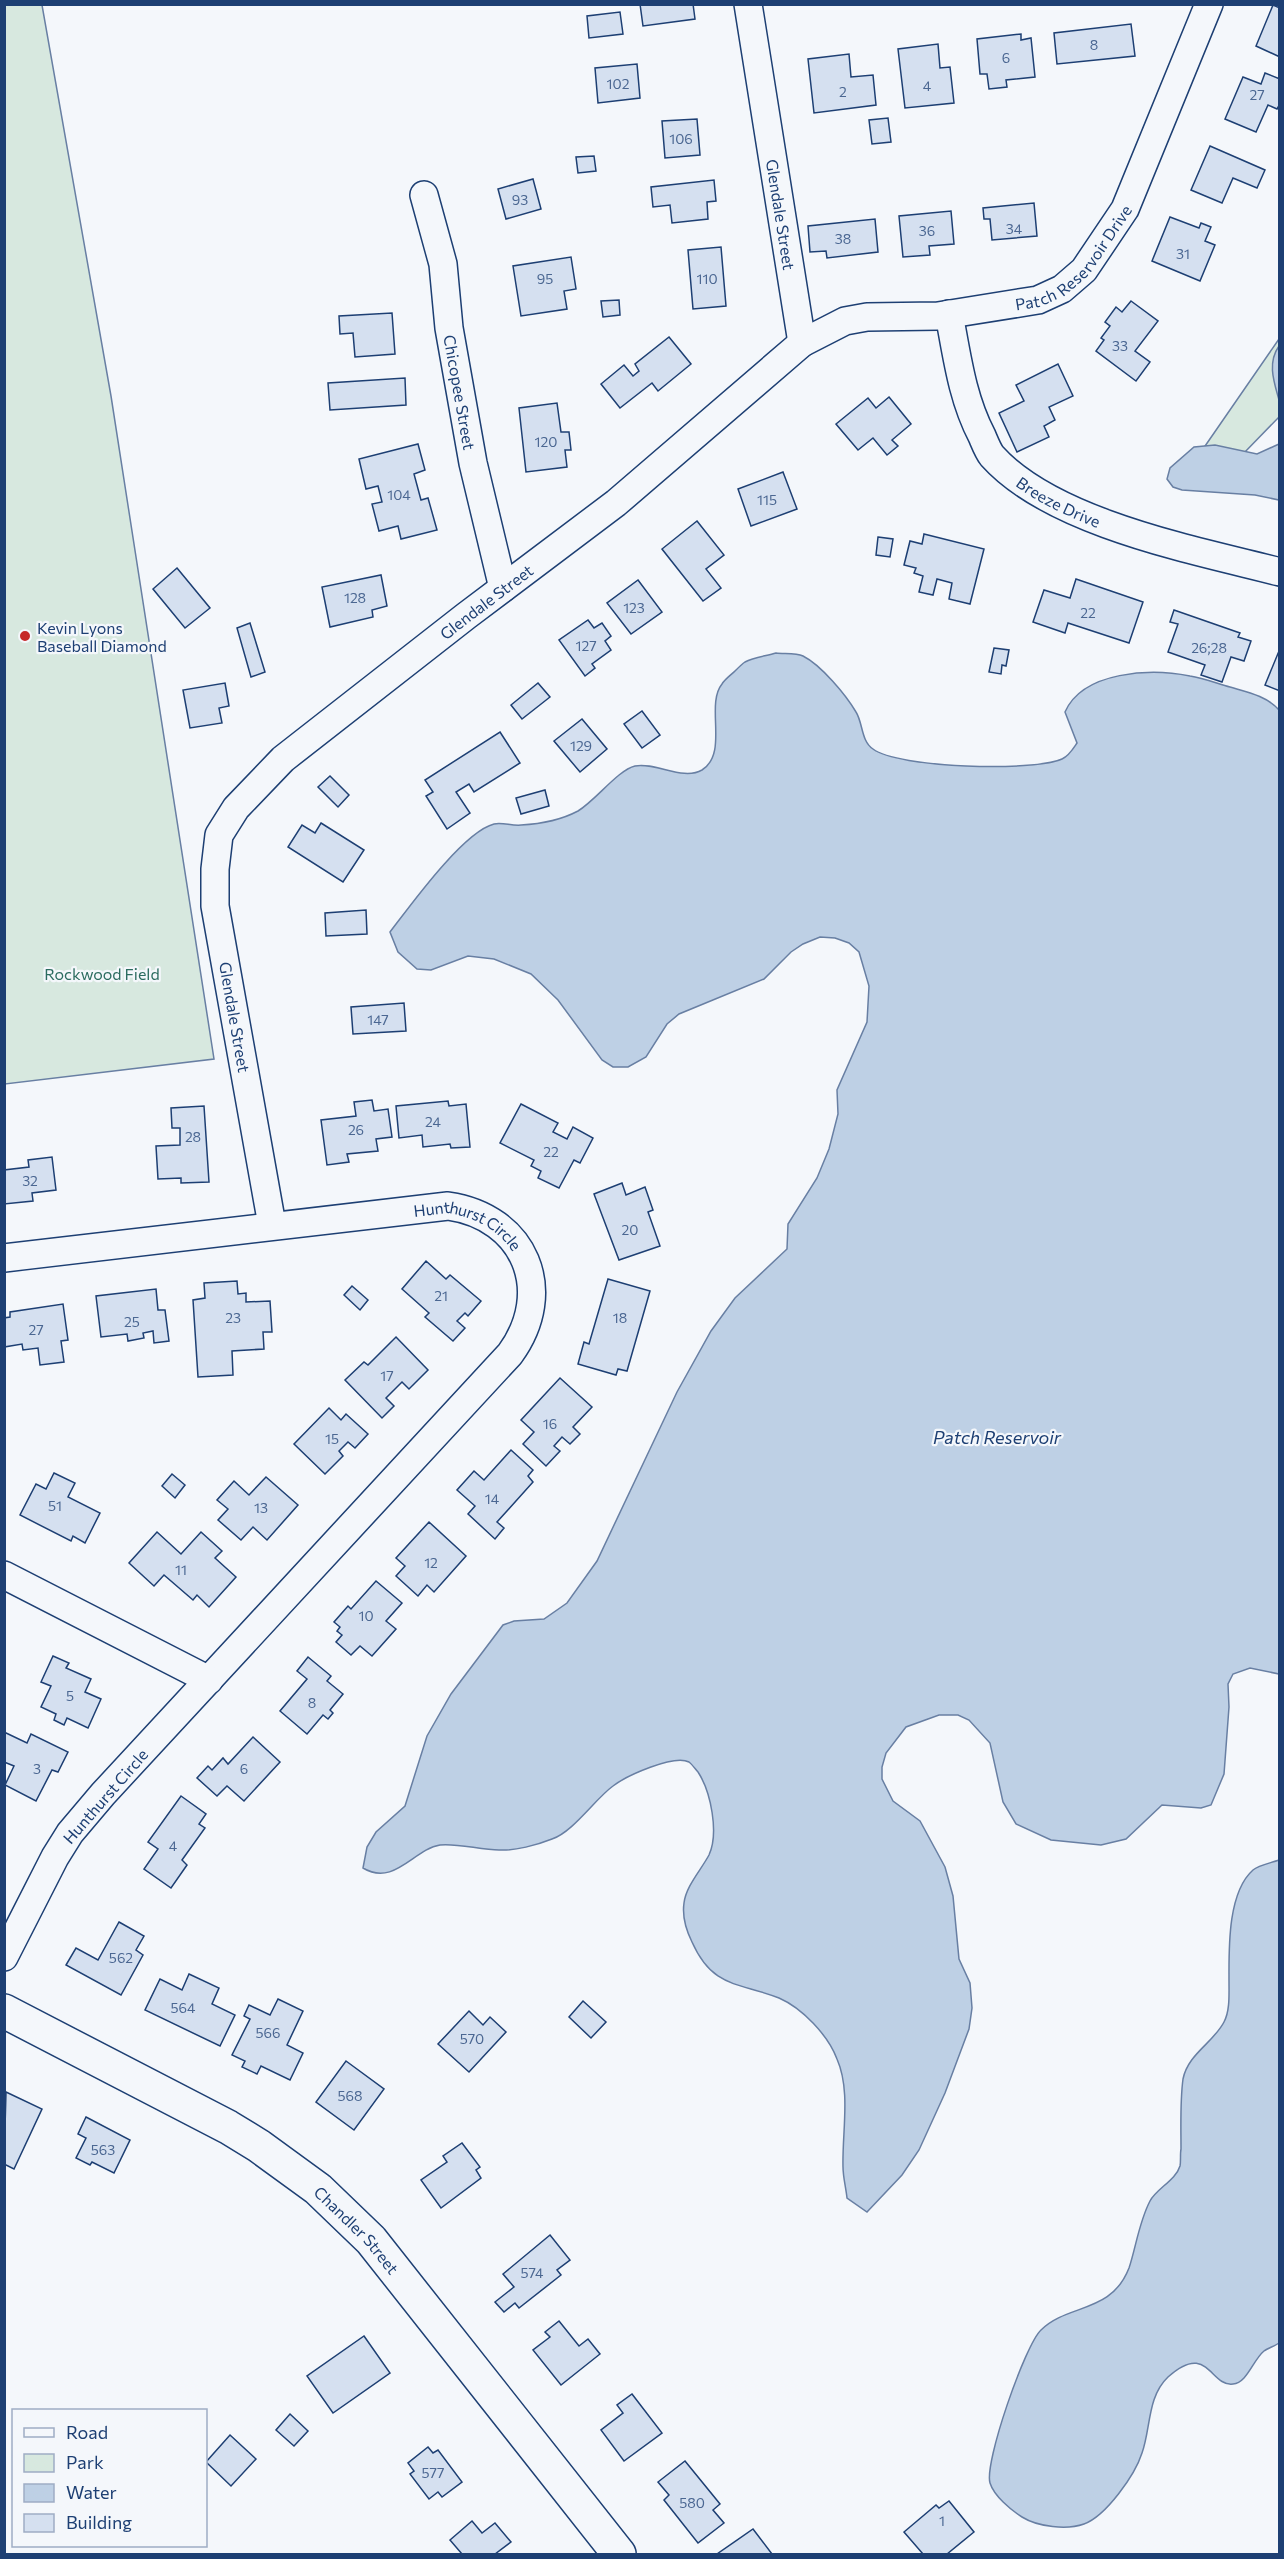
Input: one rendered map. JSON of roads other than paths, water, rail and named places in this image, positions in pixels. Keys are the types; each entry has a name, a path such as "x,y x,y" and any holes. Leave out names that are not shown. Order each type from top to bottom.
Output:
{"main road":[{"name":"Chandler Street","path":"4,2012 228,2127 287,2164 346,2215 371,2240 619,2554"}],"street":[{"name":"Glendale Street","path":"272,1225 214,906 219,835 236,808 283,759 616,503 802,342 748,4"},
{"name":"Patch Reservoir Drive","path":"802,342 845,321 867,316 949,314 1038,300 1062,289 1084,270 1125,209 1209,4"},
{"name":"Chicopee Street","path":"424,195 443,264 449,328 473,463 503,588"},
{"name":"Breeze Drive","path":"949,314 962,383 972,417 991,456 1036,492 1120,530 1280,572"},
{"name":"Hunthurst Circle","path":"4,1258 433,1206 462,1208 477,1212 503,1229 522,1253 531,1282 531,1313 526,1328 510,1354 70,1833 55,1857 4,1957"},
{"path":"4,1575 209,1680"}],"water":[{"path":"1279,346 1279,400 1272,366"},
{"path":"1279,444 1279,500 1255,495 1182,490 1173,487 1167,479 1170,468 1194,447 1215,445 1257,454"},
{"name":"Patch Reservoir","path":"776,653 803,656 825,673 856,712 864,737 873,749 887,755 936,764 1024,766 1062,759 1077,743 1065,712 1074,698 1102,680 1138,673 1157,672 1195,677 1256,695 1269,701 1279,710 1279,1674 1250,1668 1233,1674 1228,1684 1229,1707 1224,1774 1211,1805 1201,1808 1162,1805 1126,1839 1101,1845 1051,1840 1016,1824 1003,1802 990,1743 969,1720 958,1715 939,1715 906,1727 886,1753 882,1767 882,1779 893,1801 920,1821 945,1867 953,1896 959,1959 970,1983 972,2008 969,2029 945,2093 919,2150 902,2175 867,2212 847,2198 843,2175 844,2084 833,2050 821,2032 796,2008 779,1998 739,1986 718,1976 700,1957 688,1933 684,1913 685,1897 709,1855 713,1836 712,1813 707,1790 698,1772 689,1762 682,1760 662,1763 628,1777 606,1792 568,1830 540,1843 505,1850 440,1845 384,1873 374,1873 363,1868 367,1847 376,1832 405,1806 427,1736 451,1694 503,1625 514,1621 544,1619 567,1603 597,1561 677,1392 711,1331 735,1298 787,1249 788,1224 817,1178 829,1149 838,1114 837,1090 867,1022 869,986 859,952 849,943 835,938 820,937 791,952 764,979 679,1014 667,1024 646,1057 628,1067 613,1067 602,1060 558,1000 531,974 494,959 468,956 431,970 417,969 398,952 390,932 438,871 481,830 500,823 536,824 571,814 585,806 621,773 635,766 652,766 678,773 695,773 702,770 710,762 714,752 717,693 722,684 745,662"},
{"path":"1279,1860 1279,2343 1264,2351 1238,2383 1225,2383 1200,2364 1192,2363 1181,2367 1168,2377 1156,2394 1142,2453 1133,2472 1110,2504 1093,2520 1077,2526 1036,2523 1018,2514 1003,2502 990,2483 993,2453 1016,2380 1025,2357 1041,2330 1064,2315 1101,2301 1121,2283 1129,2268 1140,2226 1150,2201 1174,2176 1180,2166 1181,2096 1186,2070 1226,2018 1229,2002 1231,1923 1238,1893 1253,1870"}],"place":[{"name":"Kevin Lyons Baseball Diamond","path":"25,636"}],"park label":[{"name":"Rockwood Field","path":"102,973"}]}
